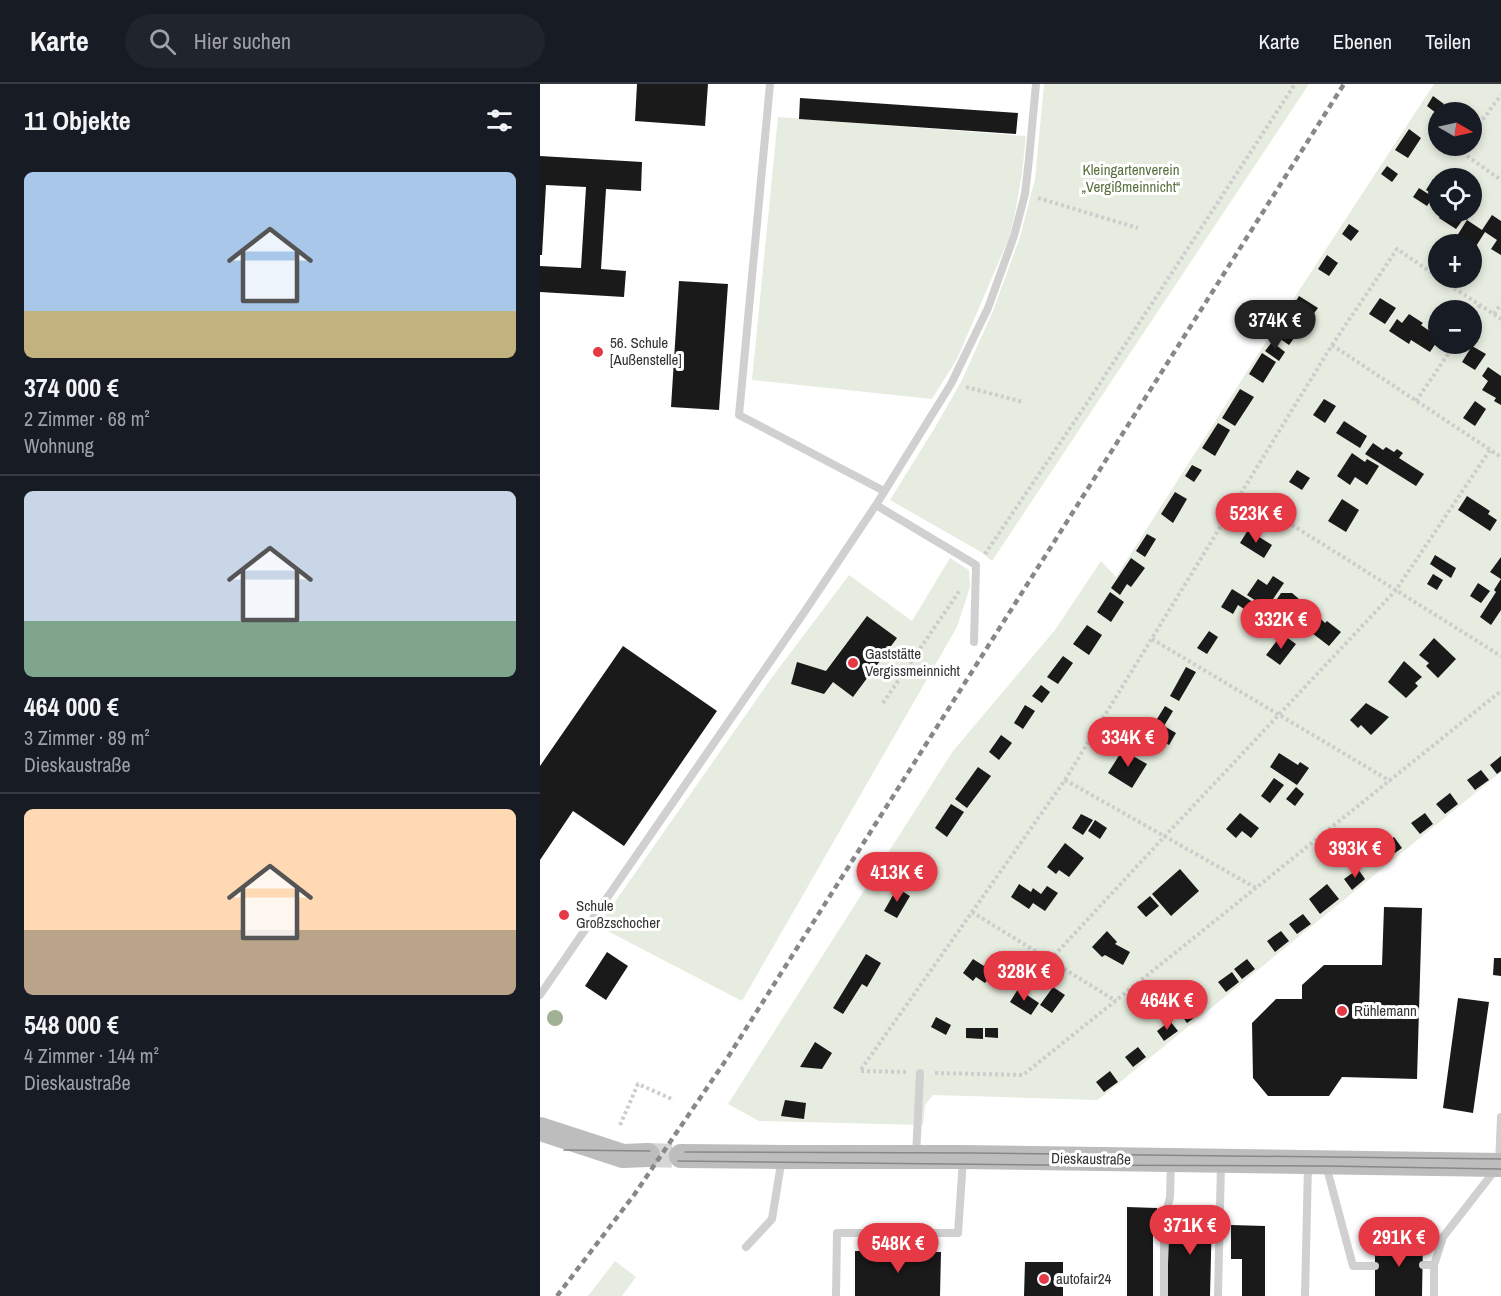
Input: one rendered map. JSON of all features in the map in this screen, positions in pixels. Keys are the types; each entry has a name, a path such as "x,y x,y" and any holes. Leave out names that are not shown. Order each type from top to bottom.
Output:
{"main road":[{"path":"540,1130 623,1156 648,1155"},
{"name":"Dieskaustraße","path":"681,1156 963,1157 1500,1165"}],"lane":[{"path":"770,84 739,415 884,491"},
{"path":"540,995 803,614 876,505 951,384 988,308 1014,236 1024,194 1036,84"},
{"path":"876,505 976,565 974,642"},
{"path":"916,1157 920,1073"},
{"path":"1434,1296 1434,1265 1443,1237 1500,1165 1501,1117"},
{"path":"746,1247 772,1219 783,1157"},
{"path":"836,1296 837,1233 958,1233 963,1157"},
{"path":"1164,1296 1164,1222 1170,1197 1171,1160"},
{"path":"1218,1296 1221,1160"},
{"path":"1317,1162 1353,1266 1375,1266"},
{"path":"1305,1296 1317,1162"},
{"path":"1423,1265 1434,1265"}],"path":[{"path":"883,703 1087,403 1295,84"},
{"path":"1482,121 1501,95"},
{"path":"1467,156 1501,180"},
{"path":"1024,194 1138,228"},
{"path":"1428,270 1397,249 1332,345 1065,780 860,1071 1023,1075 1501,692"},
{"path":"1455,288 1473,300"},
{"path":"1494,314 1501,304"},
{"path":"1482,306 1501,319"},
{"path":"1332,345 1501,457"},
{"path":"1416,401 1448,354"},
{"path":"951,384 1023,402"},
{"path":"1050,960 1396,590 1490,450"},
{"path":"1241,493 1501,656"},
{"path":"1152,639 1390,781"},
{"path":"1065,780 1256,888"},
{"path":"972,912 1116,1001"},
{"path":"620,1125 638,1084 674,1100"}],"green space":[{"name":"Kleingartenverein „Vergißmeinnicht“","path":"1044,84 1309,84 992,561 981,552 890,500 962,380 993,311 1020,237 1035,179"},
{"path":"1434,84 1501,84 1501,772 1098,1100 933,1095 925,1105 923,1125 759,1121 728,1104 953,751 1055,630 1101,561 1116,577"},
{"path":"778,117 1026,136 1022,174 1009,238 957,359 932,399 752,380"},
{"path":"950,558 969,570 970,587 957,627 742,1001 598,926 773,676 849,575 912,621"},
{"path":"615,1261 636,1277 622,1296 588,1296"}],"building":[{"path":"637,84 708,84 705,126 635,121"},
{"path":"1433,96 1441,102 1429,102"},
{"path":"800,98 1018,113 1016,134 799,119"},
{"path":"1409,129 1421,138 1408,158 1395,150"},
{"path":"540,156 642,162 641,191 606,189 601,269 626,271 624,297 540,292 540,266 581,268 586,187 546,185 542,255 540,255"},
{"path":"1387,166 1398,174 1392,182 1381,174"},
{"path":"1419,188 1428,194 1428,204 1427,206 1413,197"},
{"path":"1492,215 1501,221 1501,255 1491,249 1497,240 1485,232 1482,237 1482,234 1458,234 1466,222 1470,222 1482,230"},
{"path":"1445,222 1461,222 1456,229"},
{"path":"1349,224 1359,231 1351,241 1342,234"},
{"path":"1327,255 1338,263 1329,276 1318,269"},
{"path":"679,281 728,284 719,410 671,407"},
{"path":"1299,296 1318,308 1308,321 1300,315 1295,323 1286,317"},
{"path":"1380,298 1396,308 1385,324 1369,314"},
{"path":"1409,314 1423,323 1421,325 1428,330 1428,351 1411,340 1409,344 1389,331 1397,319 1402,323"},
{"path":"1286,321 1300,330 1289,345 1276,336"},
{"path":"1272,342 1285,352 1279,361 1265,351"},
{"path":"1482,352 1486,354 1475,370 1462,362 1467,354 1482,354"},
{"path":"1262,353 1276,362 1263,383 1249,374"},
{"path":"1488,367 1501,376 1501,405 1494,401 1496,398 1482,390 1488,381 1482,376"},
{"path":"1240,389 1254,397 1235,426 1222,418"},
{"path":"1324,399 1336,406 1325,423 1313,415"},
{"path":"1475,401 1486,409 1475,426 1463,418"},
{"path":"1344,421 1367,436 1360,448 1336,433"},
{"path":"1218,423 1230,430 1215,456 1202,448"},
{"path":"1373,443 1383,450 1386,447 1394,452 1397,449 1403,453 1399,458 1424,474 1416,486 1365,454"},
{"path":"1352,453 1365,462 1367,459 1379,466 1367,485 1355,477 1350,485 1337,476"},
{"path":"1192,465 1202,470 1194,482 1185,476"},
{"path":"1297,470 1310,478 1302,490 1289,482"},
{"path":"1175,492 1187,499 1173,523 1161,514"},
{"path":"1467,496 1490,511 1488,514 1497,520 1490,531 1458,510"},
{"path":"1342,499 1359,510 1346,532 1328,521"},
{"path":"1248,530 1272,545 1264,558 1240,543"},
{"path":"1147,534 1156,539 1145,557 1136,551"},
{"path":"1435,555 1456,568 1451,578 1430,564"},
{"path":"1501,557 1501,579 1490,572"},
{"path":"1131,558 1145,568 1131,587 1127,584 1120,595 1111,588"},
{"path":"1433,574 1443,580 1437,590 1427,584"},
{"path":"1273,576 1284,583 1267,608 1247,595 1258,579 1267,585"},
{"path":"1501,579 1501,610 1491,625 1480,617 1496,592 1494,590"},
{"path":"1478,583 1490,591 1481,603 1470,596"},
{"path":"1232,589 1279,618 1273,628 1238,605 1233,614 1221,607"},
{"path":"1110,592 1124,602 1111,622 1097,612"},
{"path":"1281,593 1292,593 1299,599 1286,618 1271,608"},
{"path":"1302,611 1317,622 1320,618 1325,623 1327,621 1341,632 1329,646 1295,620"},
{"path":"867,616 897,638 853,697 833,682 824,694 791,684 797,662 826,671"},
{"path":"1087,625 1102,635 1089,655 1073,644"},
{"path":"1209,631 1218,637 1207,654 1197,648"},
{"path":"1282,634 1296,644 1280,665 1266,655"},
{"path":"1434,638 1456,659 1438,678 1426,666 1429,663 1419,655"},
{"path":"623,646 717,711 624,846 573,811 540,860 540,766"},
{"path":"1063,656 1073,663 1058,684 1047,677"},
{"path":"1404,661 1422,677 1415,683 1418,686 1406,698 1388,682"},
{"path":"1186,667 1196,672 1179,701 1170,696"},
{"path":"1041,685 1050,692 1042,703 1032,696"},
{"path":"1366,703 1389,717 1371,735 1361,725 1358,728 1350,720"},
{"path":"1025,705 1035,711 1023,729 1014,723"},
{"path":"1165,706 1173,711 1164,726 1176,733 1169,745 1164,742 1158,752 1144,740"},
{"path":"1001,735 1012,743 999,760 989,752"},
{"path":"1125,746 1135,752 1133,756 1147,764 1132,788 1108,773"},
{"path":"1279,753 1298,765 1300,762 1309,768 1297,785 1270,767"},
{"path":"1501,756 1501,771 1497,774 1490,765"},
{"path":"978,767 991,776 967,808 955,799"},
{"path":"1481,770 1489,780 1475,790 1467,780"},
{"path":"1274,778 1284,785 1270,803 1261,796"},
{"path":"1296,787 1304,794 1295,806 1286,799"},
{"path":"1450,793 1458,804 1445,814 1436,804"},
{"path":"951,804 964,812 947,837 935,828"},
{"path":"1240,813 1259,828 1251,838 1242,831 1236,838 1226,829"},
{"path":"1425,813 1433,824 1420,834 1411,823"},
{"path":"1081,814 1093,820 1083,835 1072,828"},
{"path":"1095,820 1107,828 1100,839 1088,831"},
{"path":"1394,837 1402,848 1388,858 1380,847"},
{"path":"1065,843 1084,858 1069,877 1059,870 1056,874 1047,867"},
{"path":"916,858 932,868 921,885 905,876"},
{"path":"1180,869 1199,891 1171,916 1152,894"},
{"path":"1358,869 1365,879 1352,890 1344,879"},
{"path":"1019,884 1031,892 1033,888 1041,894 1047,886 1058,893 1045,911 1033,903 1029,909 1011,897"},
{"path":"1327,884 1339,899 1320,914 1309,899"},
{"path":"897,888 910,896 897,918 884,911"},
{"path":"1150,896 1159,906 1146,917 1137,907"},
{"name":"Rühlemann","path":"1384,907 1422,908 1417,1079 1342,1077 1329,1096 1268,1096 1253,1078 1252,1023 1276,999 1302,999 1302,985 1324,965 1382,965"},
{"path":"1303,914 1311,924 1297,934 1289,924"},
{"path":"1107,931 1117,942 1115,944 1130,952 1123,965 1105,955 1102,957 1092,947"},
{"path":"1281,931 1289,941 1275,952 1267,941"},
{"path":"607,952 628,966 606,1000 585,986"},
{"path":"866,954 881,963 867,987 862,984 843,1014 833,1008"},
{"path":"1494,958 1501,958 1501,976 1493,975"},
{"path":"973,959 984,966 986,963 995,970 985,983 976,977 973,981 963,973"},
{"path":"1247,959 1255,969 1242,979 1234,969"},
{"path":"1232,972 1239,982 1226,992 1218,982"},
{"path":"1053,987 1065,995 1052,1013 1040,1005"},
{"path":"1018,989 1039,1003 1031,1015 1010,1002"},
{"path":"1458,998 1489,1002 1473,1113 1443,1108"},
{"path":"1193,1003 1201,1013 1187,1023 1180,1013"},
{"path":"936,1017 951,1025 946,1035 931,1027"},
{"path":"1170,1021 1178,1031 1164,1041 1157,1031"},
{"path":"966,1028 983,1028 983,1039 966,1038"},
{"path":"985,1028 998,1028 998,1038 985,1037"},
{"path":"815,1042 832,1053 822,1069 800,1067"},
{"path":"1138,1047 1146,1057 1133,1067 1125,1057"},
{"path":"1110,1071 1118,1082 1104,1092 1096,1082"},
{"path":"785,1100 806,1103 804,1119 781,1116"},
{"path":"1127,1207 1157,1208 1157,1232 1153,1232 1153,1296 1127,1296"},
{"path":"1176,1214 1212,1215 1210,1296 1167,1296 1169,1233 1175,1227"},
{"path":"1231,1225 1265,1226 1265,1296 1242,1296 1242,1259 1231,1259"},
{"path":"1375,1241 1423,1241 1422,1296 1375,1296"},
{"path":"855,1251 941,1252 940,1296 855,1296"},
{"name":"autofair24","path":"1025,1262 1063,1262 1063,1296 1024,1296"}],"tunnel":[{"path":"648,1155 681,1156"}],"tram line":[{"path":"564,1150 650,1151"},
{"path":"685,1152 1501,1159"},
{"path":"678,1161 1501,1169"}],"railway":[{"path":"557,1296 634,1195 728,1057 1344,84"}],"place":[{"name":"56. Schule [Außenstelle]","path":"598,352"},
{"name":"Gaststätte Vergissmeinnicht","path":"853,663"},
{"name":"Schule Großzschocher","path":"564,915"},
{"name":"Rühlemann","path":"1342,1011"},
{"name":"autofair24","path":"1044,1279"}]}
